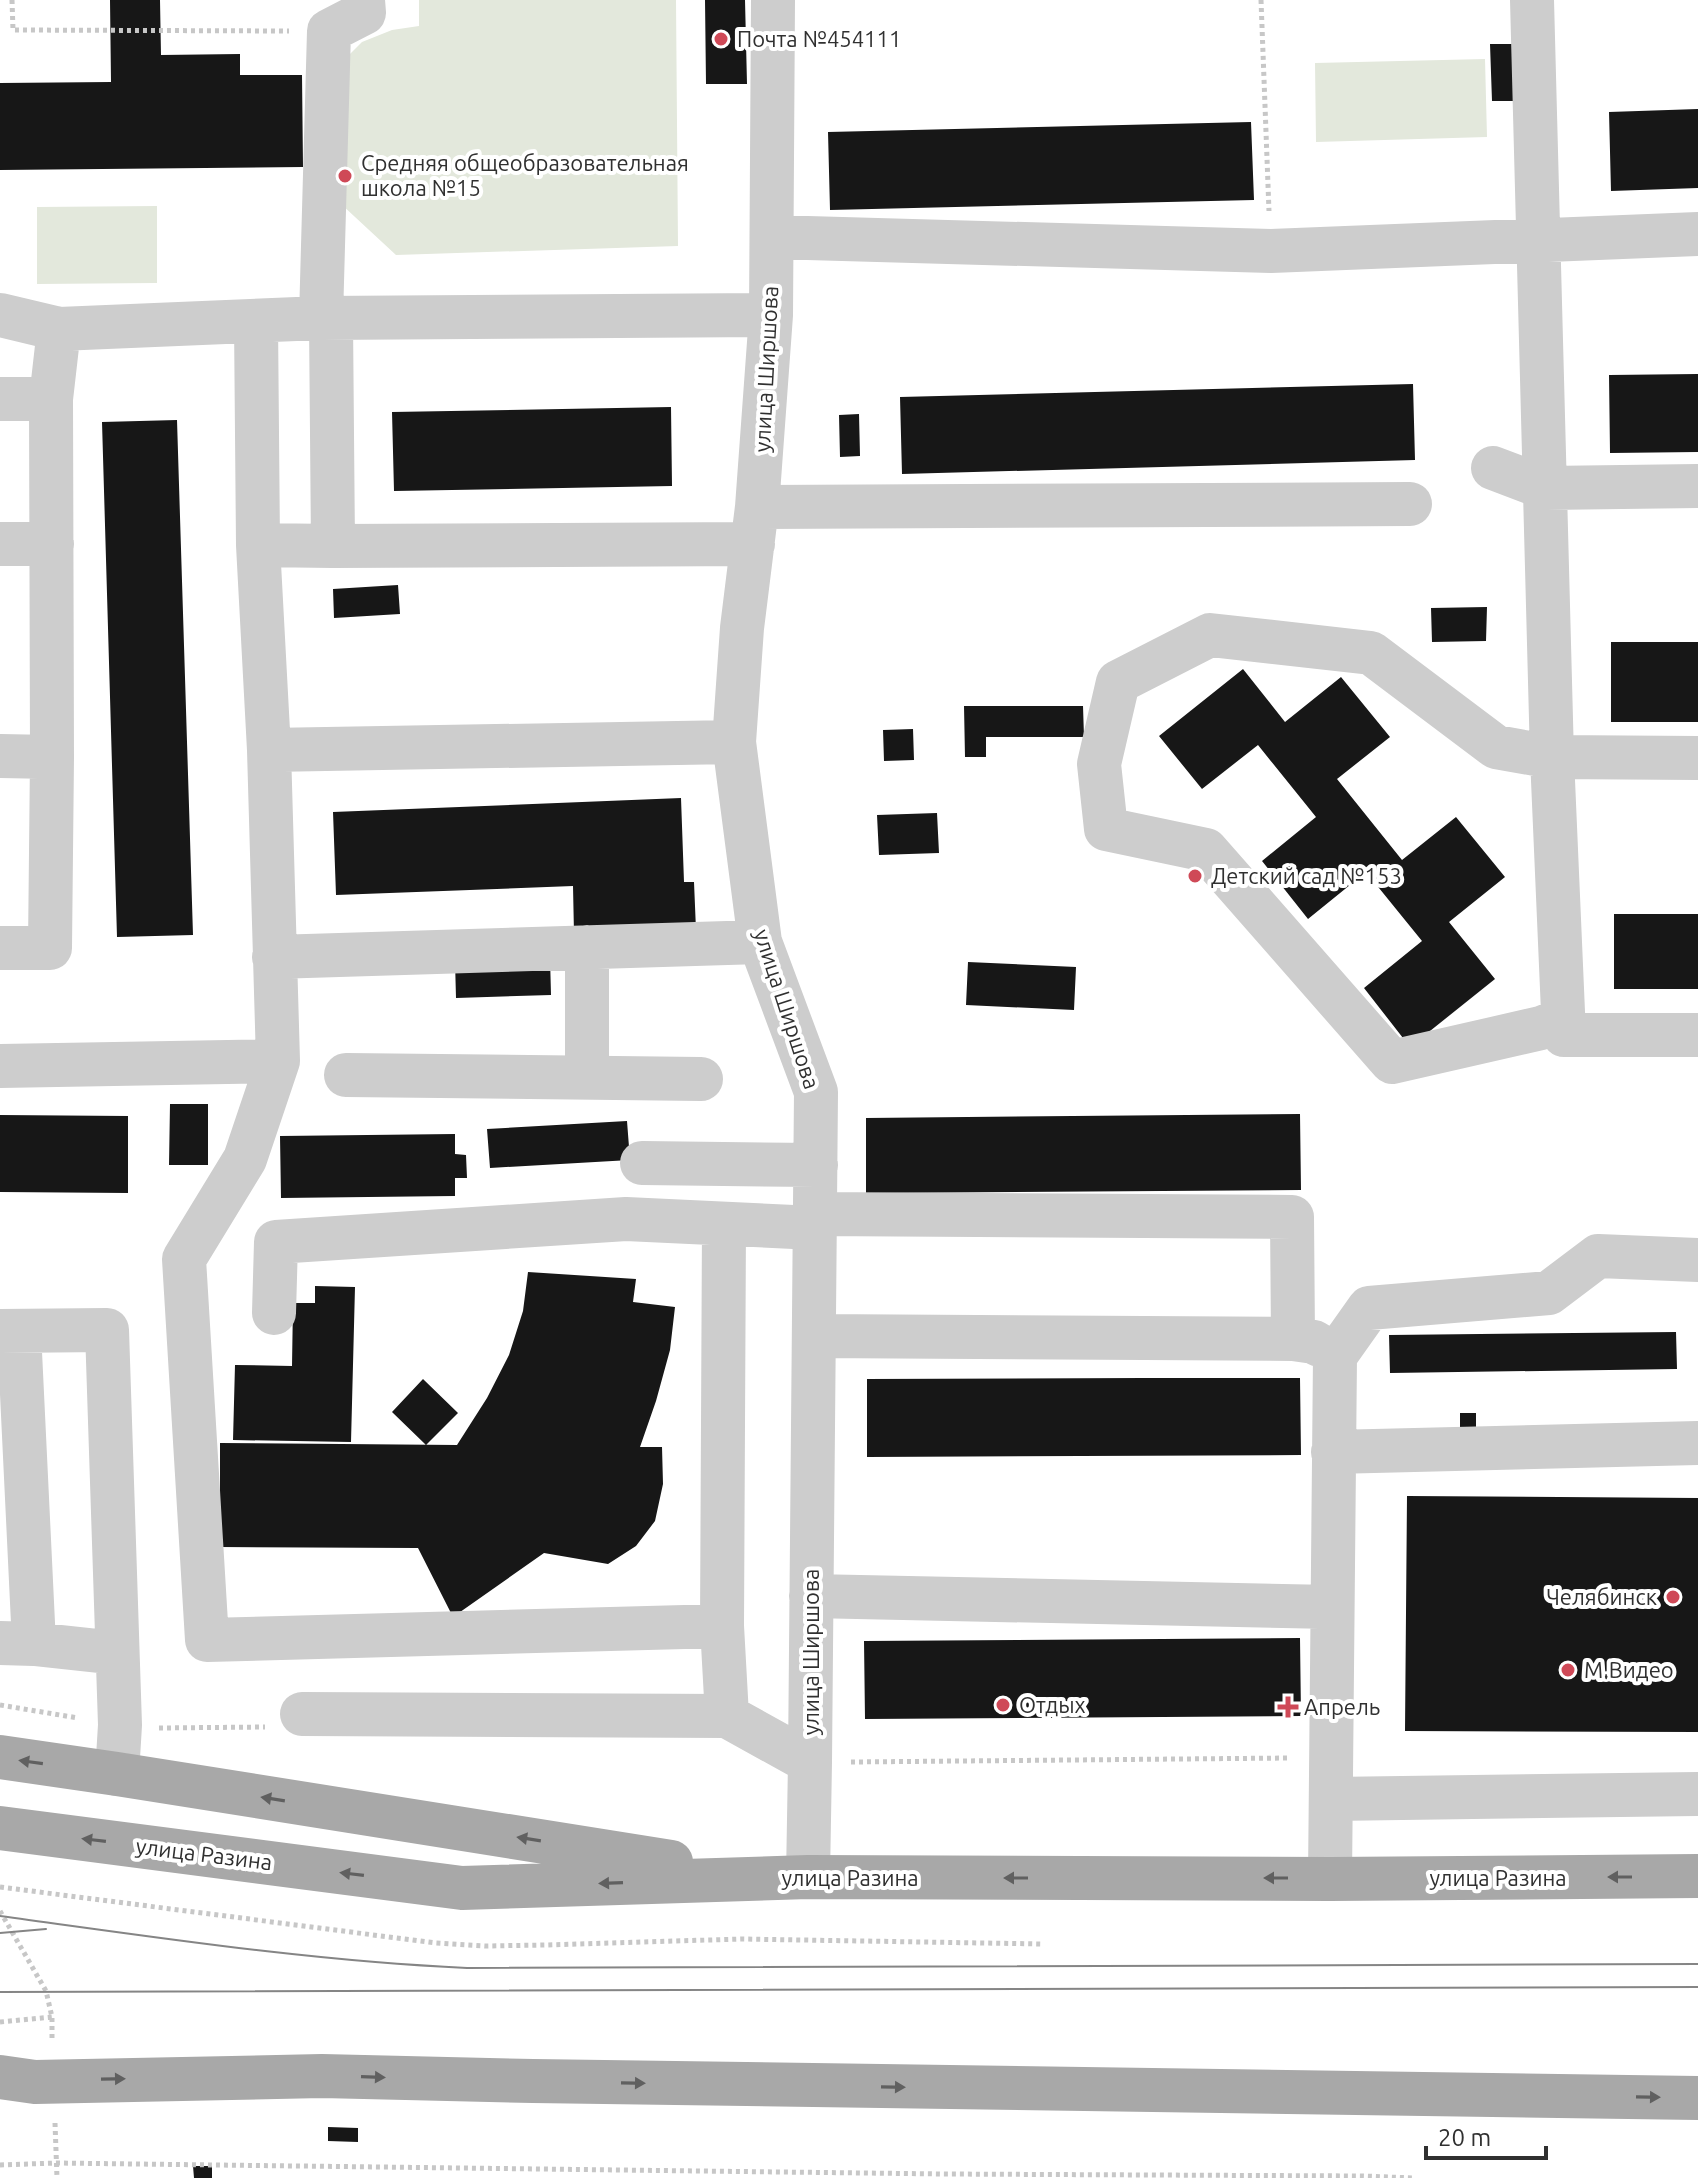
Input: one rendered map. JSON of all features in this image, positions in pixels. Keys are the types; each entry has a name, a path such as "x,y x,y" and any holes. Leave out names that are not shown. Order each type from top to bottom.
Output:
{"main road":[{"path":"0,1757 790,1878"},
{"name":"улица Разина","path":"3,1828 462,1888 790,1878 1698,1876"},
{"path":"12,2084 322,2076 1698,2098"}],"street":[{"path":"333,546 326,319 329,31 364,13 363,0"},
{"name":"улица Ширшова","path":"773,0 771,315 734,742 760,942 816,1092 810,1762 790,1878"},
{"path":"1532,0 1552,757 1564,1035 1698,1035"},
{"path":"772,237 1271,251 1698,234"},
{"path":"0,315 59,329 326,319 771,315"},
{"path":"256,321 258,545 269,750 278,1061 245,1159 184,1259 207,1640 722,1626"},
{"path":"0,948 50,948 51,399 59,329"},
{"path":"0,399 51,399"},
{"path":"1493,468 1546,488 1698,486"},
{"path":"258,545 333,546 755,525 1410,504"},
{"path":"0,544 52,544"},
{"path":"1563,1019 1541,1028 1392,1062 1206,850 1106,829 1099,764 1118,682 1210,635 1371,653 1496,747 1552,757 1698,758"},
{"path":"269,750 734,742"},
{"path":"0,756 52,757"},
{"path":"274,957 760,942"},
{"path":"587,947 587,1078"},
{"path":"0,1066 278,1061"},
{"path":"346,1075 701,1079"},
{"path":"642,1163 816,1165"},
{"path":"274,1313 276,1242 626,1219 724,1224 1292,1217 1293,1339"},
{"path":"724,1224 722,1626 727,1716"},
{"path":"1330,1879 1335,1356 1369,1308 1549,1293 1598,1256 1698,1260"},
{"path":"117,1653 17,1643 9,1331 107,1330 120,1725 117,1774"},
{"path":"815,1336 1293,1339 1314,1342 1335,1356"},
{"path":"1333,1452 1698,1443"},
{"path":"811,1596 1332,1607"},
{"path":"302,1714 727,1716 810,1762"},
{"path":"1331,1799 1698,1794"}],"path":[{"path":"12,0 13,30 329,31"},
{"path":"1261,0 1271,251"},
{"path":"0,2022 52,2017"},
{"path":"0,2165 56,2163 568,2174 1414,2178"},
{"path":"1363,2176 1373,2178"}],"shaded area":[{"path":"419,0 676,0 678,246 396,255 341,204 340,64 362,42 392,30 419,26"},
{"path":"1485,59 1487,137 1316,142 1315,63"},
{"path":"157,206 157,283 37,284 37,207"}],"building":[{"path":"110,0 160,0 161,55 240,54 240,75 302,75 303,167 0,170 0,83 111,82"},
{"path":"705,0 745,0 747,84 706,84"},
{"path":"1490,44 1525,44 1526,101 1492,101"},
{"path":"1698,109 1698,188 1611,191 1609,112"},
{"path":"1251,122 1254,200 830,210 828,132"},
{"path":"1698,374 1698,452 1610,453 1609,375"},
{"path":"1413,384 1415,460 902,474 900,397"},
{"path":"671,407 672,486 394,491 392,412"},
{"path":"859,414 860,456 840,457 839,415"},
{"path":"177,420 193,935 117,937 102,422"},
{"path":"398,585 400,614 334,618 333,589"},
{"path":"1487,607 1486,641 1432,642 1431,608"},
{"path":"1611,642 1698,642 1698,722 1611,722"},
{"path":"1243,669 1285,722 1341,677 1390,737 1337,779 1402,860 1456,817 1505,877 1449,922 1495,979 1410,1047 1364,988 1422,941 1366,872 1308,919 1262,861 1316,817 1258,745 1202,789 1159,736"},
{"path":"964,706 1083,706 1084,737 986,737 986,757 965,757"},
{"path":"913,729 914,760 884,761 883,730"},
{"path":"681,798 684,882 694,882 696,930 574,934 573,886 336,895 333,812"},
{"path":"937,813 939,853 879,855 877,815"},
{"path":"1614,914 1698,914 1698,989 1614,989"},
{"path":"550,957 551,995 456,998 455,961"},
{"path":"968,962 1076,967 1074,1010 966,1005"},
{"path":"170,1104 208,1104 208,1165 169,1165"},
{"path":"1300,1114 1301,1190 866,1193 866,1118"},
{"path":"0,1115 128,1116 128,1193 0,1192"},
{"path":"627,1121 630,1160 490,1168 487,1129"},
{"path":"455,1134 455,1154 466,1155 467,1178 455,1178 455,1196 281,1198 280,1136"},
{"path":"528,1272 636,1279 633,1302 675,1307 670,1350 640,1447 662,1447 663,1484 655,1521 636,1546 608,1564 544,1553 453,1617 418,1548 220,1547 220,1443 457,1445 487,1398 509,1355 523,1311"},
{"path":"315,1286 355,1287 351,1442 233,1440 235,1365 292,1366 293,1303 315,1303"},
{"path":"1676,1332 1677,1369 1390,1373 1389,1335"},
{"path":"1300,1378 1301,1455 867,1457 867,1379"},
{"path":"423,1379 458,1413 426,1445 392,1412"},
{"path":"1460,1413 1476,1413 1476,1427 1460,1427"},
{"path":"1407,1496 1698,1498 1698,1732 1405,1731"},
{"path":"1300,1638 1301,1716 865,1719 864,1641"},
{"path":"328,2127 358,2128 358,2142 328,2141"},
{"path":"193,2166 212,2166 212,2178 194,2178"}],"tram line":[{"path":"0,1916 291,1954 467,1968 1698,1964"},
{"path":"0,1933 46,1929"},
{"path":"0,1992 1698,1987"}],"place":[{"name":"Почта №454111","path":"721,39"},
{"name":"Средняя общеобразовательная школа №15","path":"345,176"},
{"name":"Детский сад №153","path":"1195,876"},
{"name":"Челябинск","path":"1673,1597"},
{"name":"М.Видео","path":"1568,1670"},
{"name":"Отдых","path":"1003,1705"},
{"name":"Апрель","path":"1288,1707"}]}
